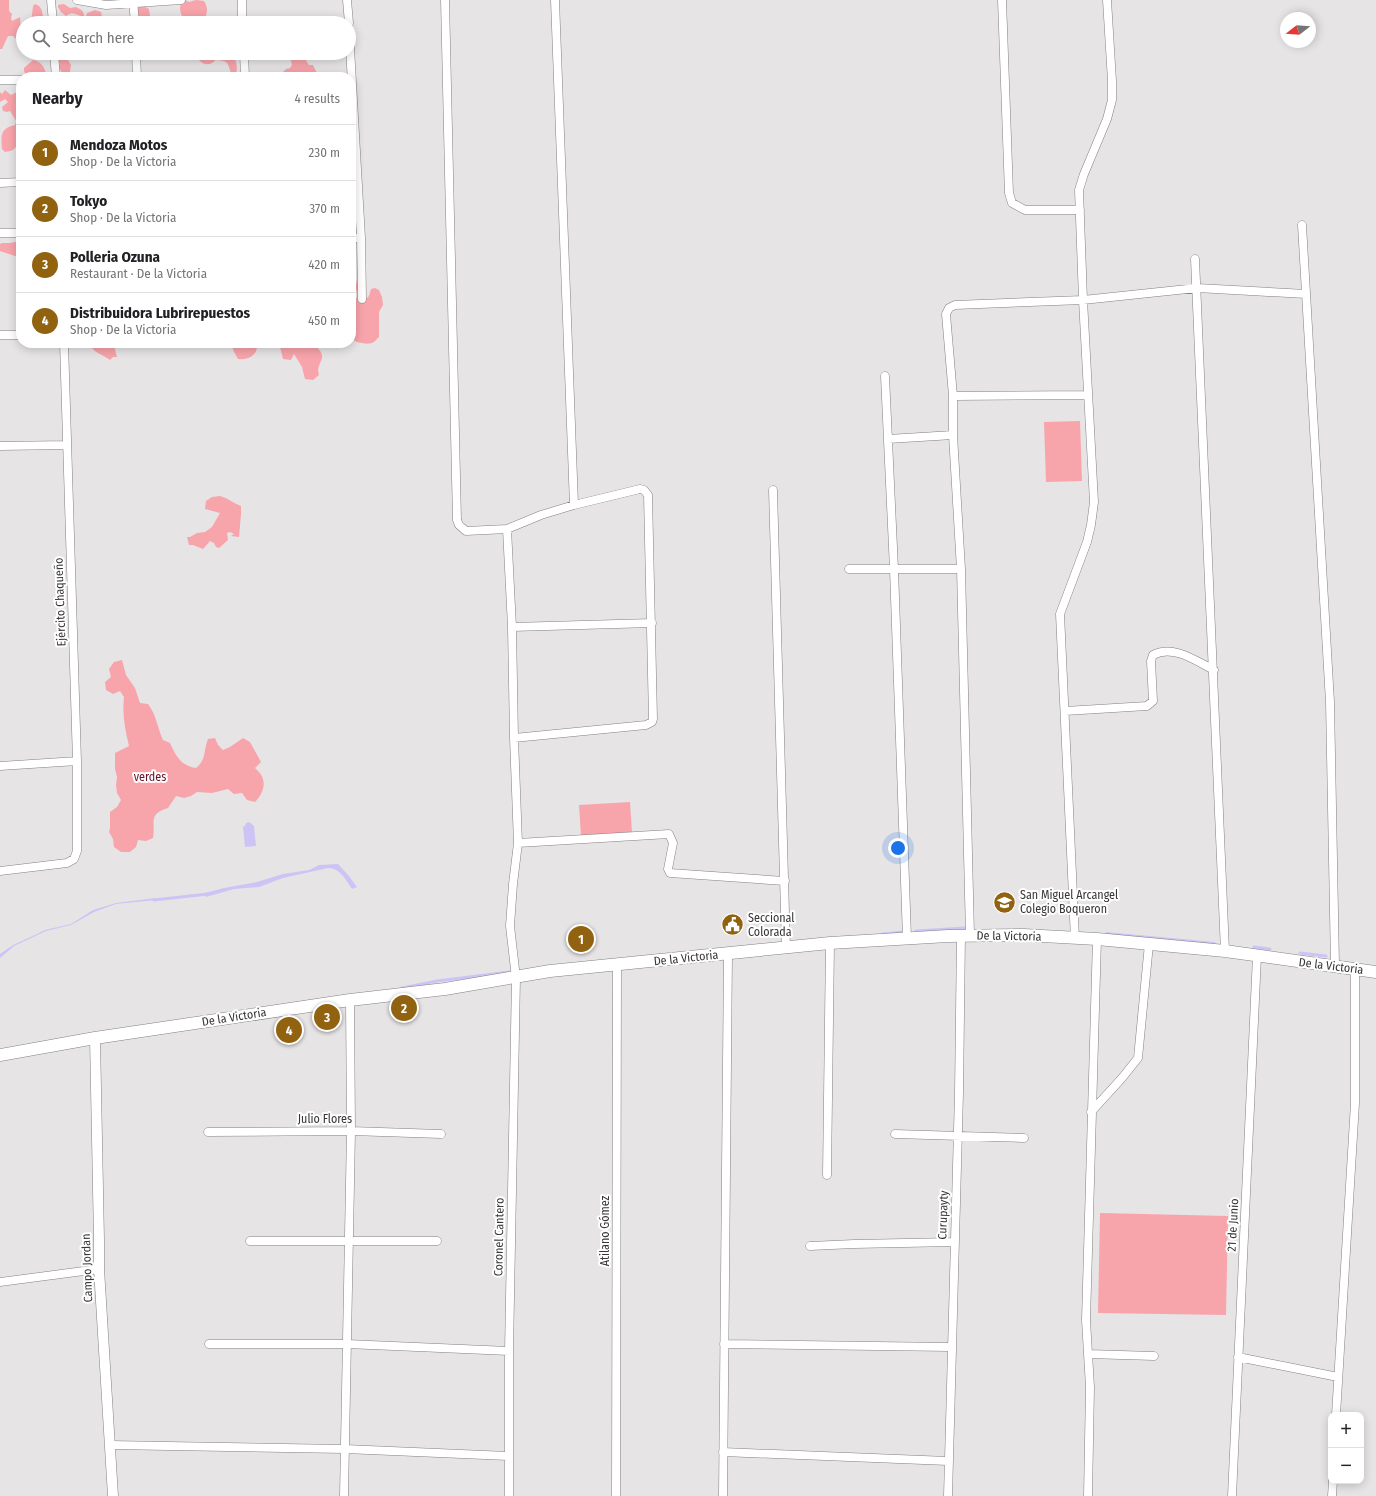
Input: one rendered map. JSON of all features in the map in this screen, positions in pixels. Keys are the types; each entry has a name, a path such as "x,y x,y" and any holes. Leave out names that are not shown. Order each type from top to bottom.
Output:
{"main road":[{"name":"De la Victoria","path":"0,1055 95,1038 350,1000 445,989 550,971 830,943 907,938 966,935 1024,935 1075,939 1097,939 1225,951 1376,972"}],"street":[{"path":"51,0 52,16"},
{"path":"77,0 106,5 181,0"},
{"path":"242,0 242,16"},
{"path":"347,0 348,16"},
{"path":"445,0 457,520 459,525 466,531 507,529 540,515 574,504 640,489 648,495 652,623 652,722 639,726 514,738"},
{"path":"555,0 574,504"},
{"path":"1002,0 1009,193 1012,203 1025,210 1080,210"},
{"path":"1075,939 1060,614 1087,542 1092,525 1094,502 1083,300 1079,190 1107,119 1112,100 1107,0"},
{"path":"134,2 135,16"},
{"path":"55,60 56,72"},
{"path":"136,60 137,72"},
{"path":"244,60 244,72"},
{"path":"351,60 351,72"},
{"path":"0,80 16,80"},
{"path":"356,152 361,238 362,299"},
{"path":"0,183 16,182"},
{"path":"1302,225 1330,702 1334,965"},
{"path":"0,233 16,233"},
{"path":"356,238 361,238"},
{"path":"1195,259 1225,951"},
{"path":"1083,300 1197,288 1306,294"},
{"name":"Curupayty","path":"948,1496 954,1242 966,935 961,569 953,436 953,396 946,314 950,308 955,305 1083,300"},
{"path":"0,335 16,335"},
{"name":"Ejército Chaqueño","path":"0,871 67,863 74,859 77,851 76,761 64,348"},
{"path":"885,376 894,569 907,938"},
{"path":"953,396 1088,395"},
{"path":"888,439 953,436"},
{"path":"0,446 67,445"},
{"path":"773,490 786,948"},
{"name":"Coronel Cantero","path":"507,529 512,627 518,843 510,926 516,978 509,1351 509,1496"},
{"path":"849,569 961,569"},
{"path":"512,627 652,623"},
{"path":"1065,711 1147,706 1152,703 1151,661 1153,655 1159,652 1175,652 1214,670"},
{"path":"0,766 76,761"},
{"path":"518,843 669,834 673,843 668,869 670,873 785,881"},
{"path":"1088,1496 1090,1387 1086,1320 1097,939"},
{"path":"826,1175 830,943"},
{"path":"1092,1112 1138,1058 1149,944"},
{"path":"723,1496 728,954"},
{"name":"21 de Junio","path":"1232,1496 1257,956"},
{"name":"Atilano Gómez","path":"616,1496 617,965"},
{"path":"1336,1412 1355,1103 1355,968"},
{"path":"344,1496 351,1131 350,1000"},
{"name":"Campo Jordan","path":"95,1038 99,1269 113,1496"},
{"name":"Julio Flores","path":"208,1132 351,1131 441,1134"},
{"path":"895,1134 1024,1138"},
{"path":"250,1241 437,1241"},
{"path":"810,1246 954,1242"},
{"path":"0,1282 99,1269"},
{"path":"209,1344 347,1344 509,1351"},
{"path":"724,1344 951,1347"},
{"path":"1088,1354 1154,1356"},
{"path":"1238,1357 1338,1377"},
{"path":"110,1445 345,1449 508,1456"},
{"path":"723,1452 948,1461"},
{"path":"1332,1496 1333,1484"}],"green space":[{"path":"0,0 9,0 9,11 12,14 12,21 16,19 16,39 13,36 8,36 2,49 0,49"},
{"path":"185,0 189,2 196,0 204,1 207,10 205,16 182,16 180,7"},
{"path":"35,4 40,7 43,16 32,16 33,6"},
{"path":"64,4 70,8 76,7 81,9 84,16 70,13 66,16 61,12 58,5"},
{"path":"142,5 149,9 150,16 137,16 135,8"},
{"path":"95,10 101,12 102,16 86,16 87,13"},
{"path":"33,60 40,63 46,72 24,72 24,68"},
{"path":"57,60 68,60 71,65 70,72 62,72 59,67 60,63"},
{"path":"199,60 216,60 211,64 204,64"},
{"path":"217,60 236,60 236,72 231,72 227,63 225,61"},
{"path":"291,60 306,60 309,65 313,65 316,72 283,72 292,65"},
{"path":"5,90 11,95 16,92 16,121 10,111 3,111 2,107 8,102 5,99 0,102 0,92 2,94"},
{"path":"16,121 16,146 13,150 5,152 2,149 2,133 6,128 15,125"},
{"path":"16,242 16,256 0,251 0,244"},
{"path":"356,280 358,287 356,291"},
{"path":"375,288 379,290 383,305 379,312 379,337 374,342 369,344 356,341 356,297 359,302 363,302 369,296 371,289"},
{"path":"93,348 115,348 117,357 113,357 110,360"},
{"path":"233,348 257,348 252,356 244,359 238,359"},
{"path":"280,348 318,348 322,356 318,370 319,375 313,380 305,379 302,367 294,354 291,360 283,359"},
{"path":"1080,421 1082,481 1046,482 1044,422"},
{"path":"220,496 241,506 239,537 231,536 234,534 230,532 227,533 228,540 219,548 210,541 203,549 189,545 187,537 205,532 212,527 220,513 205,509 206,501 212,497"},
{"name":"verdes","path":"122,660 126,675 135,688 140,703 148,704 163,740 170,743 177,756 186,765 196,768 199,765 202,761 208,739 215,738 218,745 223,750 243,738 250,742 261,762 255,768 262,776 264,785 261,794 255,802 247,800 242,793 234,794 228,789 212,793 197,792 184,798 176,796 168,808 161,810 155,816 153,838 146,841 138,840 136,847 130,852 121,852 114,847 113,839 109,832 110,812 117,807 121,800 117,793 115,753 129,746 124,722 124,697 120,691 113,694 106,690 105,682 111,677 109,669 114,662"},
{"path":"630,802 632,833 581,836 579,805"},
{"path":"1100,1213 1228,1216 1226,1315 1098,1313"}],"shaded area":[{"path":"249,822 254,826 256,846 245,847 243,827"},
{"path":"338,864 357,887 352,889 339,872 328,868 283,878 259,887 234,889 206,897 205,893 257,882 283,874 309,870 319,865"},
{"path":"156,898 156,900 116,904 94,912 71,925 46,931 14,946 0,958 0,954 13,945 45,930 71,924 93,910 116,903"},
{"path":"1106,932 1215,942 1216,944 1105,934"}],"waterway":[{"path":"154,900 208,894"},
{"path":"916,931 964,928"},
{"path":"883,934 903,932"},
{"path":"1254,947 1270,949"},
{"path":"1300,953 1326,956"},
{"path":"402,988 437,981 509,972"}],"place":[{"name":"San Miguel Arcangel Colegio Boqueron","path":"1005,902"},
{"name":"Seccional Colorada","path":"732,925"},
{"name":"Mendoza Motos","path":"581,939"},
{"name":"Tokyo","path":"404,1008"},
{"name":"Polleria Ozuna","path":"327,1017"},
{"name":"Distribuidora Lubrirepuestos","path":"289,1030"}]}
